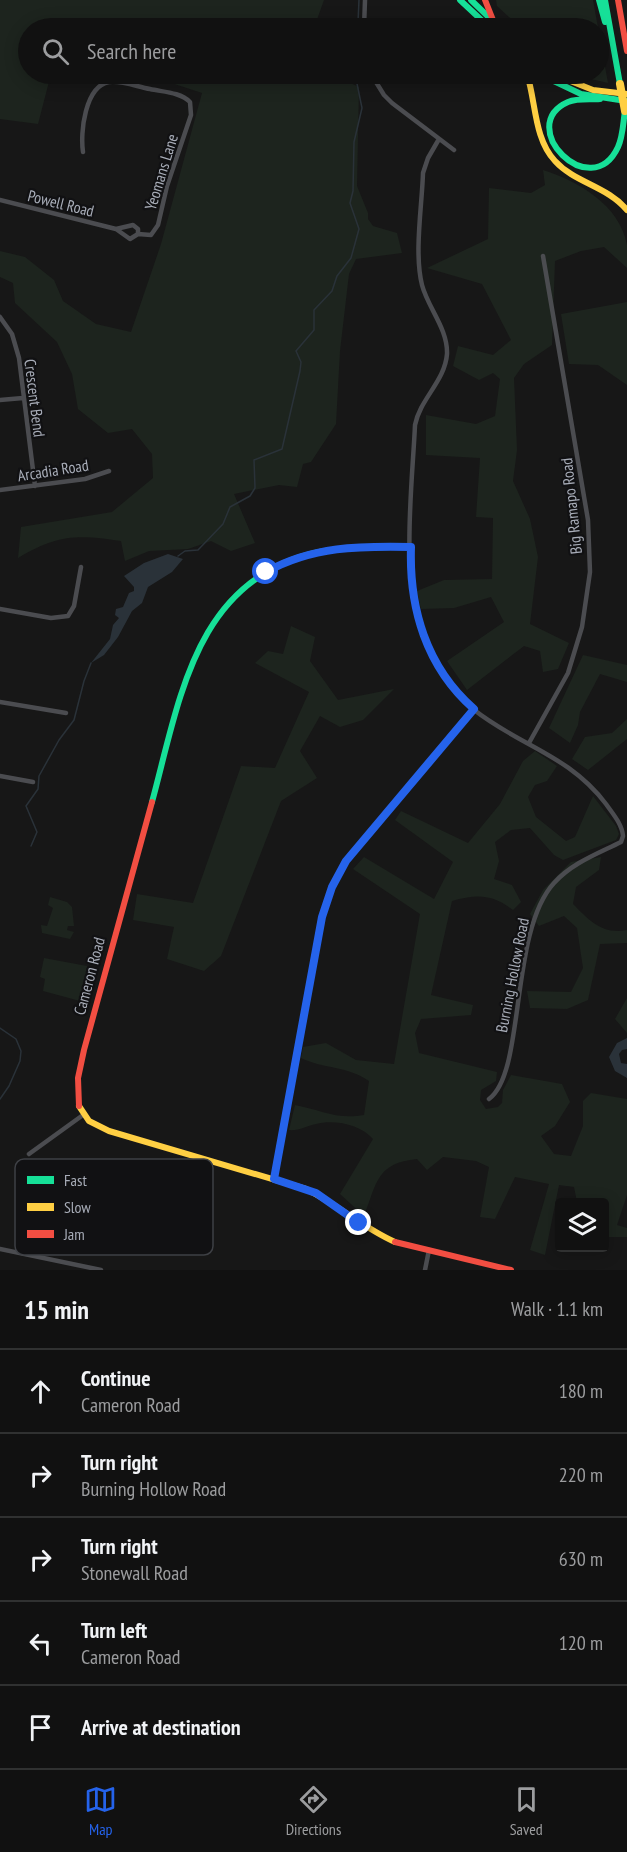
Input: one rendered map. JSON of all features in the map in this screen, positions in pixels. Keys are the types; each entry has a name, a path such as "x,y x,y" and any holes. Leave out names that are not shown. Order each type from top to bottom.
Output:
{"main road":[{"path":"460,0 483,18"},
{"path":"471,0 487,18"},
{"path":"485,0 492,18"},
{"path":"599,0 605,18"},
{"path":"605,0 608,18"},
{"path":"618,0 627,51"},
{"path":"623,31 625,0"},
{"path":"609,22 627,124"},
{"path":"609,32 613,45"},
{"path":"529,84 545,143 552,158 567,171 608,190 627,210"},
{"path":"558,84 572,91 600,99 627,102"},
{"path":"576,84 585,88 627,94"},
{"path":"600,99 569,101 554,114 550,130 552,143 562,158 574,166 592,167 612,156 620,142 625,111"},
{"name":"Cameron Road","path":"83,1115 77,1096 87,1042 176,717 193,662 206,633 221,611 242,590 266,572 295,558 338,547 411,547"},
{"path":"83,1115 93,1124 127,1138 202,1159"},
{"path":"213,1162 316,1193 383,1238 511,1270"}],"street":[{"path":"364,18 365,0"},
{"name":"Yeomans Lane","path":"83,152 83,130 92,96 103,84"},
{"name":"Yeomans Lane","path":"125,84 182,96 190,102 191,115 167,186 158,225 151,235 138,234"},
{"path":"377,84 384,95 454,150"},
{"name":"Burning Hollow Road","path":"439,138 423,173 420,275 425,295 444,334 446,357 441,374 416,417 411,547 412,594 425,640 448,682 474,709 561,761 590,785 615,816 623,836 621,842 583,860 563,874 539,904 528,938 508,1065 497,1092 489,1099"},
{"name":"Powell Road","path":"0,200 116,229 130,239 138,234 138,229 133,225 116,229"},
{"name":"Big Ramapo Road","path":"529,743 568,673 582,627 590,573 588,520 543,256"},
{"name":"Crescent Bend","path":"0,317 12,334 16,347 35,486"},
{"path":"0,400 22,398"},
{"name":"Arcadia Road","path":"0,490 85,479 109,471"},
{"path":"0,609 63,619 72,612 81,567"},
{"path":"0,702 66,713"},
{"path":"274,1179 322,917 332,887 355,849 474,709"},
{"path":"0,776 33,782"},
{"path":"29,1154 83,1115"},
{"path":"0,1249 15,1252"},
{"path":"425,1270 429,1250"},
{"path":"29,1255 101,1270"}],"shaded area":[{"path":"0,0 324,0 318,18 18,18 18,84 48,84 38,124 0,119"},
{"path":"496,0 593,0 596,18 510,18 497,6"},
{"path":"175,84 353,84 359,87 357,186 368,213 368,219 373,226 397,233 402,253 356,259 349,274 340,351 336,424 311,462 303,464 297,487 279,485 234,494 255,543 231,551 211,541 188,549 149,551 125,561 121,541 79,537 44,545 18,558 21,527 112,512 153,478 152,454 132,429 108,433 78,409 72,374 57,342 15,303 13,283 0,277 0,251 25,257 54,280 63,301 96,324 131,332 161,244 202,93"},
{"path":"543,170 583,188 607,207 623,231 627,245 627,268 604,247 581,251 555,261 552,345 524,364 514,378 517,450 513,481 530,519 538,557 530,624 569,643 558,669 543,672 540,651 524,646 467,690 447,661 504,622 491,597 454,608 421,609 417,591 444,580 492,579 493,518 476,517 480,458 426,455 426,415 476,424 495,416 500,379 493,373 479,380 453,366 458,346 493,355 511,340 482,284 427,268 488,239 489,188 531,193 545,185"},
{"path":"627,302 627,385 598,365 569,364 561,314"},
{"path":"168,554 183,559 172,572 148,587 142,603 132,611 118,637 104,655 91,663 110,639 113,625 119,618 115,615 116,609 123,607 129,593 134,591 134,587 124,576 144,563"},
{"path":"291,626 315,637 310,661 338,700 394,689 363,720 340,727 320,716 300,751 317,778 281,801 221,956 204,971 167,959 174,927 133,920 137,894 193,903 241,766 275,768 309,692 255,663 268,651 283,654"},
{"path":"583,655 627,665 627,682 600,674 580,712 578,725 570,743 549,728"},
{"path":"627,719 627,739 588,770 572,759 585,737 612,733"},
{"path":"535,751 557,766 547,781 535,785 528,797 536,817 566,841 575,837 593,796 616,826 619,834 616,840 563,860 554,855 530,828 511,830 495,842 499,861 494,879 512,885 521,902 513,910 491,898 469,897 452,901 431,995 473,1005 471,1015 421,1019 415,1033 419,1053 497,1072 496,1081 481,1090 480,1100 486,1109 498,1107 502,1103 503,1090 511,1075 562,1084 570,1102 555,1126 541,1136 554,1154 571,1156 583,1126 583,1101 591,1093 627,1099 627,1195 617,1225 627,1228 627,1237 609,1237 609,1198 576,1198 574,1187 559,1185 545,1255 530,1250 549,1184 515,1177 495,1219 480,1217 489,1167 476,1161 443,1157 427,1170 417,1159 404,1161 386,1170 380,1176 364,1216 340,1194 373,1139 355,1127 331,1122 289,1130 295,1105 337,1115 364,1115 369,1081 353,1073 301,1058 303,1047 326,1043 356,1060 394,1064 420,914 353,869 364,857 434,899 453,862 395,820 401,811 468,843 500,804 523,761"},
{"path":"601,857 599,870 576,887 573,904 591,921 603,928 627,930 627,943 600,944 588,1000 567,1009 530,1008 527,991 571,992 583,968 577,928 564,916 539,926 530,914 543,890 571,862"},
{"path":"50,897 67,902 72,907 74,926 68,926 67,930 74,932 70,939 42,933 41,925 47,926 53,908 48,905"},
{"path":"44,958 87,966 88,973 80,1001 43,991 45,979 40,977"},
{"path":"627,998 627,1033 615,1019"},
{"path":"627,1038 627,1049 622,1050 619,1054 621,1063 627,1064 627,1078 615,1071 609,1057 617,1043"}],"waterway":[{"path":"358,18 359,0"},
{"path":"178,556 185,551 198,550 223,524 230,507 250,496 255,488 254,460 282,449 300,371 301,362 296,351 314,330 314,310 332,291 337,276 351,258 359,229 350,203 353,191 354,142 362,108 357,84"},
{"path":"31,846 37,832 26,806 38,789 39,776 59,740 74,720 91,663"},
{"path":"0,1028 16,1039 21,1051 20,1061 9,1086 0,1099"}],"traffic: fast":[{"path":"460,0 479,18"},
{"path":"471,0 490,18"},
{"path":"599,0 604,18"},
{"path":"605,0 608,18"},
{"path":"609,22 620,84"},
{"path":"560,84 581,94 626,101"},
{"path":"600,99 568,102 554,113 549,127 553,142 563,155 576,165 591,168 606,163 620,143 625,111"},
{"path":"152,802 184,684 200,648 219,615 245,588 277,566 319,552 353,548 411,547"}],"traffic: slow":[{"path":"530,84 536,120 548,152 572,175 610,195 627,210"},
{"path":"578,84 593,90 627,94"},
{"path":"620,84 625,111"},
{"path":"79,1106 89,1121 109,1131 204,1159"},
{"path":"213,1162 306,1189 395,1242"}],"traffic: jam":[{"path":"485,0 492,18"},
{"path":"618,0 627,51"},
{"path":"79,1106 78,1078 84,1050 152,802"},
{"path":"395,1242 511,1270"}],"route":[{"path":"266,572 295,558 338,547 411,547 412,594 425,640 448,682 474,709 346,861 332,887 322,917 274,1179 316,1193 359,1223"}]}
